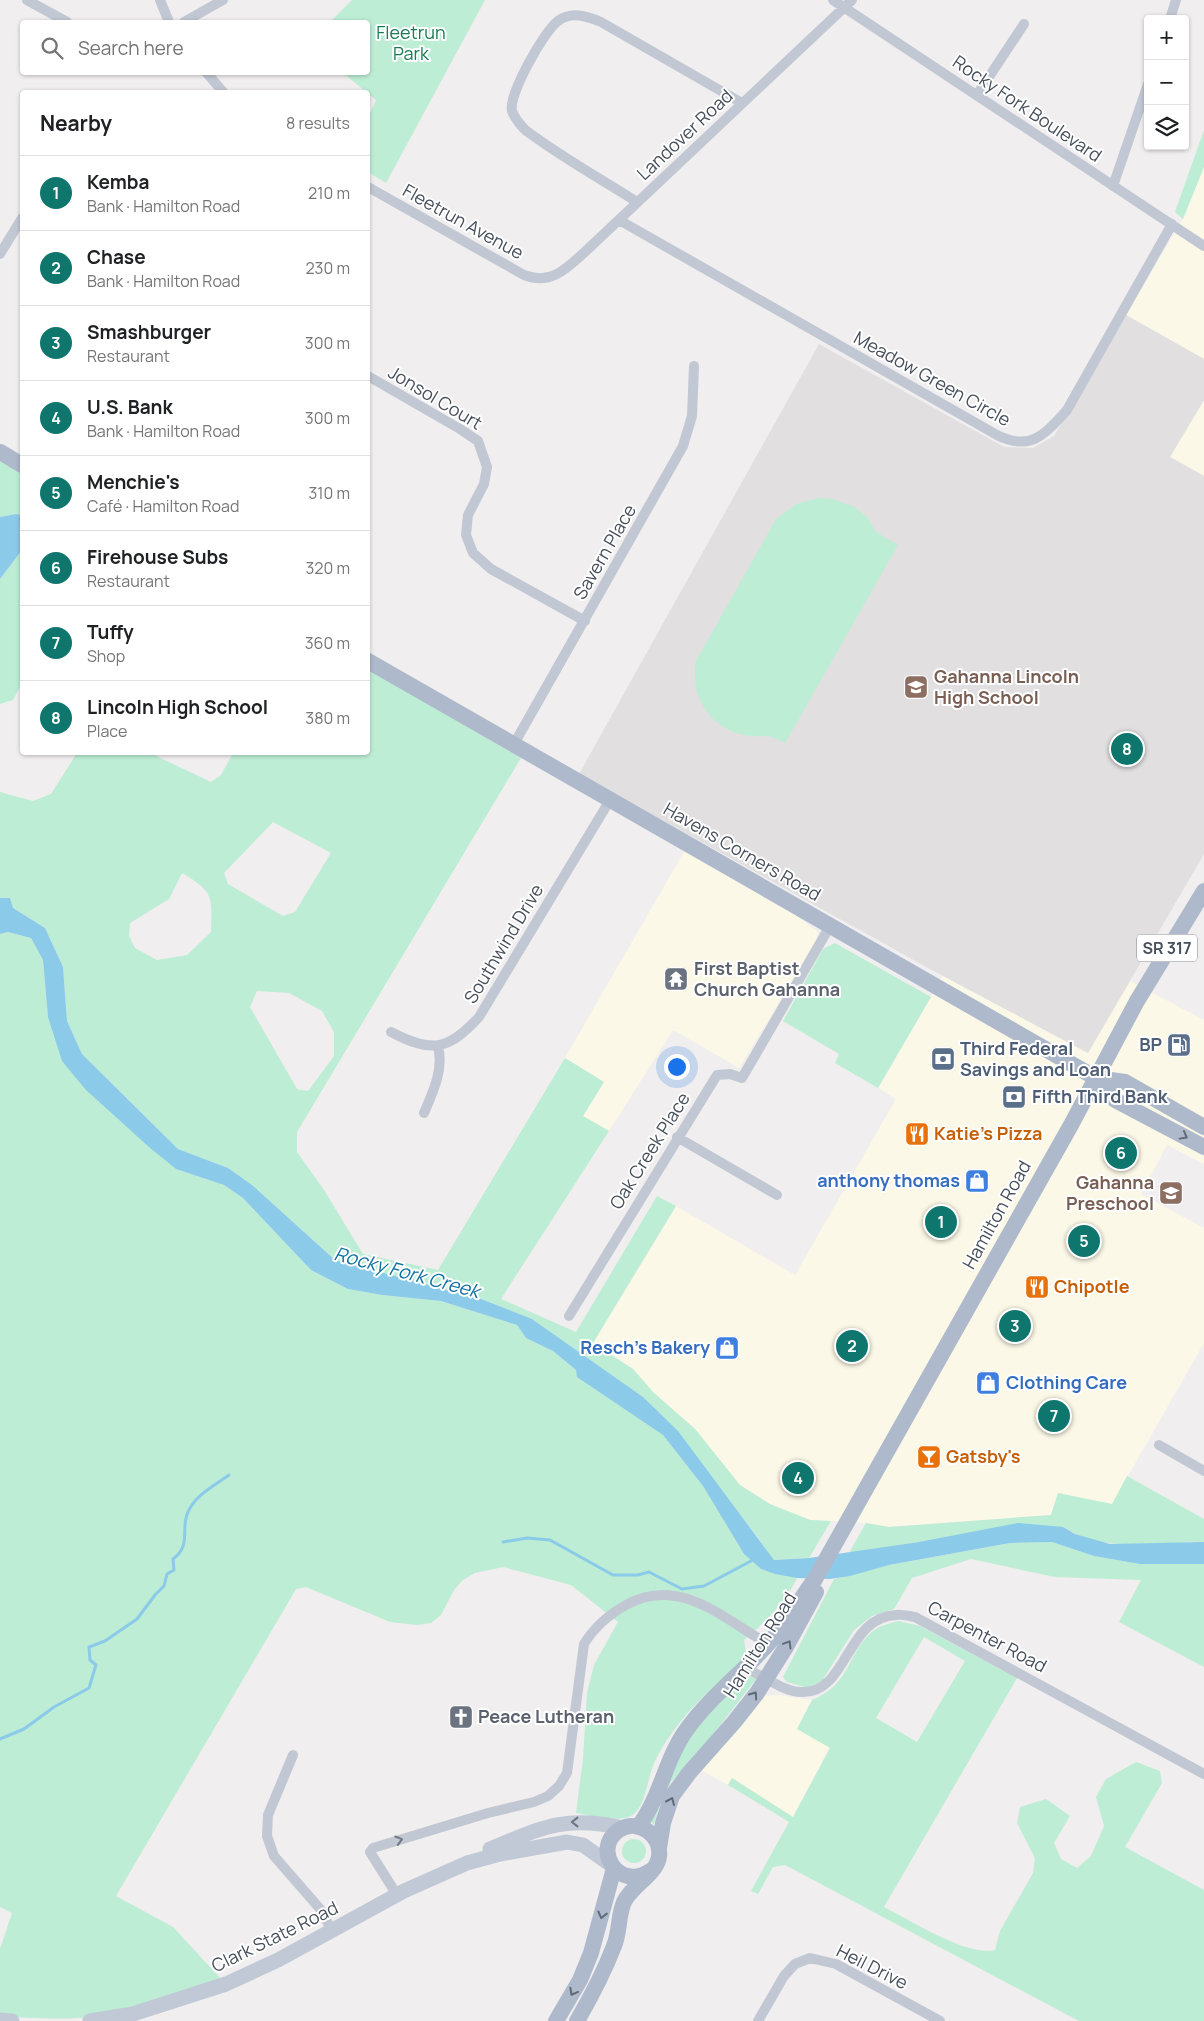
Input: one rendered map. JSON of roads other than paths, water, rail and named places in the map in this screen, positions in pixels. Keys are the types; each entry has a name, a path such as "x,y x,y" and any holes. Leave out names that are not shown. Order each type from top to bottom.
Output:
{"main road":[{"path":"0,452 20,464"},
{"name":"Havens Corners Road","path":"370,662 1096,1078"},
{"name":"Hamilton Road","path":"659,1848 667,1808 678,1786 735,1721 766,1678 814,1579 853,1517 885,1454 1160,961 1204,891"},
{"path":"1096,1078 1125,1082 1204,1127"},
{"path":"1096,1078 1115,1100 1204,1147"},
{"name":"Hamilton Road","path":"629,1827 641,1812 659,1768 684,1724 714,1690 738,1672 768,1644 801,1607"},
{"name":"Clark State Road","path":"90,2021 133,2014 226,1984 278,1960 397,1895 467,1863 483,1852 536,1830 564,1822 600,1823 629,1827"},
{"path":"556,2021 580,1980 591,1953 611,1862 612,1837 629,1827 651,1833 659,1848 657,1862 650,1871 634,1882 618,1904 607,1960 577,2021"},
{"name":"Clark State Road","path":"467,1863 511,1852 532,1842 569,1835 587,1840 611,1862"},
{"path":"611,1862 623,1875 634,1882"},
{"path":"0,2020 12,2021"}],"street":[{"path":"27,0 63,20"},
{"path":"160,0 168,20"},
{"path":"188,20 223,0"},
{"name":"Rocky Fork Boulevard","path":"833,0 1204,246"},
{"name":"Landover Road","path":"544,280 554,277 565,270 852,0"},
{"path":"1171,15 1176,0"},
{"path":"637,202 526,131 512,111 512,98 517,86 548,31 558,21 571,15 586,16 601,22 742,104"},
{"path":"977,95 1024,24"},
{"path":"209,75 221,90"},
{"path":"1113,186 1144,96"},
{"name":"Fleetrun Avenue","path":"370,188 524,275 544,280"},
{"name":"Meadow Green Circle","path":"619,220 997,435 1007,440 1018,441 1032,440 1045,434 1067,410 1172,224"},
{"path":"0,254 20,221"},
{"name":"Savern Place","path":"514,744 684,446 692,416 694,366"},
{"name":"Jonsol Court","path":"370,377 478,441 487,467 484,484 468,515 466,535 473,553 491,569 585,621"},
{"name":"Southwind Drive","path":"438,1047 462,1036 479,1017 610,800"},
{"name":"Oak Creek Place","path":"569,1316 677,1137 717,1075 730,1074 742,1078 830,926"},
{"path":"391,1032 413,1044 438,1047 441,1059 434,1090 424,1113"},
{"path":"677,1137 777,1195"},
{"path":"1159,1445 1204,1471"},
{"path":"397,1895 370,1852 373,1848 430,1830 534,1802 548,1796 559,1786 567,1773 584,1644 600,1623 612,1613 635,1600 656,1594 676,1595 699,1602 768,1644"},
{"name":"Carpenter Road","path":"738,1672 756,1671 787,1689 800,1693 813,1692 832,1678 854,1641 866,1628 894,1615 915,1617 1204,1774"},
{"path":"293,1755 268,1816 268,1836 274,1856 321,1910 332,1931"},
{"name":"Heil Drive","path":"758,2021 784,1976 795,1964 810,1958 836,1964 940,2021"}],"water":[{"path":"20,515 20,553 0,579 0,517"},
{"path":"0,898 10,898 13,908 45,928 63,967 67,1021 82,1054 178,1149 228,1168 252,1185 335,1260 481,1299 532,1319 643,1397 678,1431 774,1560 809,1558 919,1542 1018,1523 1063,1527 1075,1534 1110,1544 1204,1542 1204,1564 1140,1564 1094,1556 1052,1542 1010,1543 889,1565 850,1576 830,1579 797,1578 761,1569 744,1554 703,1486 663,1435 577,1377 576,1370 553,1351 526,1338 517,1325 441,1301 382,1295 348,1289 311,1270 243,1198 224,1185 176,1169 149,1147 86,1090 62,1061 48,1017 43,960 31,938 8,932 0,934"}],"waterway":[{"path":"0,1739 24,1729 54,1707 89,1688 96,1665 90,1660 89,1647 105,1641 137,1619 164,1586 167,1574 174,1570 173,1559 182,1548 186,1518 191,1506 206,1491 229,1475"},
{"path":"503,1542 527,1538 550,1540 613,1575 638,1575 649,1572 682,1589 704,1586 751,1561"}],"place":[{"name":"Gahanna Lincoln High School","path":"916,687"},
{"name":"Lincoln High School","path":"1127,749"},
{"name":"First Baptist Church Gahanna","path":"676,979"},
{"name":"BP","path":"1179,1045"},
{"name":"Third Federal Savings and Loan","path":"943,1059"},
{"name":"Fifth Third Bank","path":"1014,1097"},
{"name":"Katie's Pizza","path":"917,1134"},
{"name":"Firehouse Subs","path":"1121,1153"},
{"name":"anthony thomas","path":"977,1181"},
{"name":"Gahanna Preschool","path":"1171,1193"},
{"name":"Kemba","path":"941,1222"},
{"name":"Menchie's","path":"1084,1241"},
{"name":"Chipotle","path":"1037,1287"},
{"name":"Smashburger","path":"1015,1326"},
{"name":"Chase","path":"852,1346"},
{"name":"Resch's Bakery","path":"727,1348"},
{"name":"Clothing Care","path":"988,1383"},
{"name":"Tuffy","path":"1054,1416"},
{"name":"Gatsby's","path":"929,1457"},
{"name":"U.S. Bank","path":"798,1478"},
{"name":"Peace Lutheran","path":"461,1717"}],"park label":[{"name":"Fleetrun Park","path":"411,43"}],"water label":[{"name":"Rocky Fork Creek","path":"407,1272"}]}
